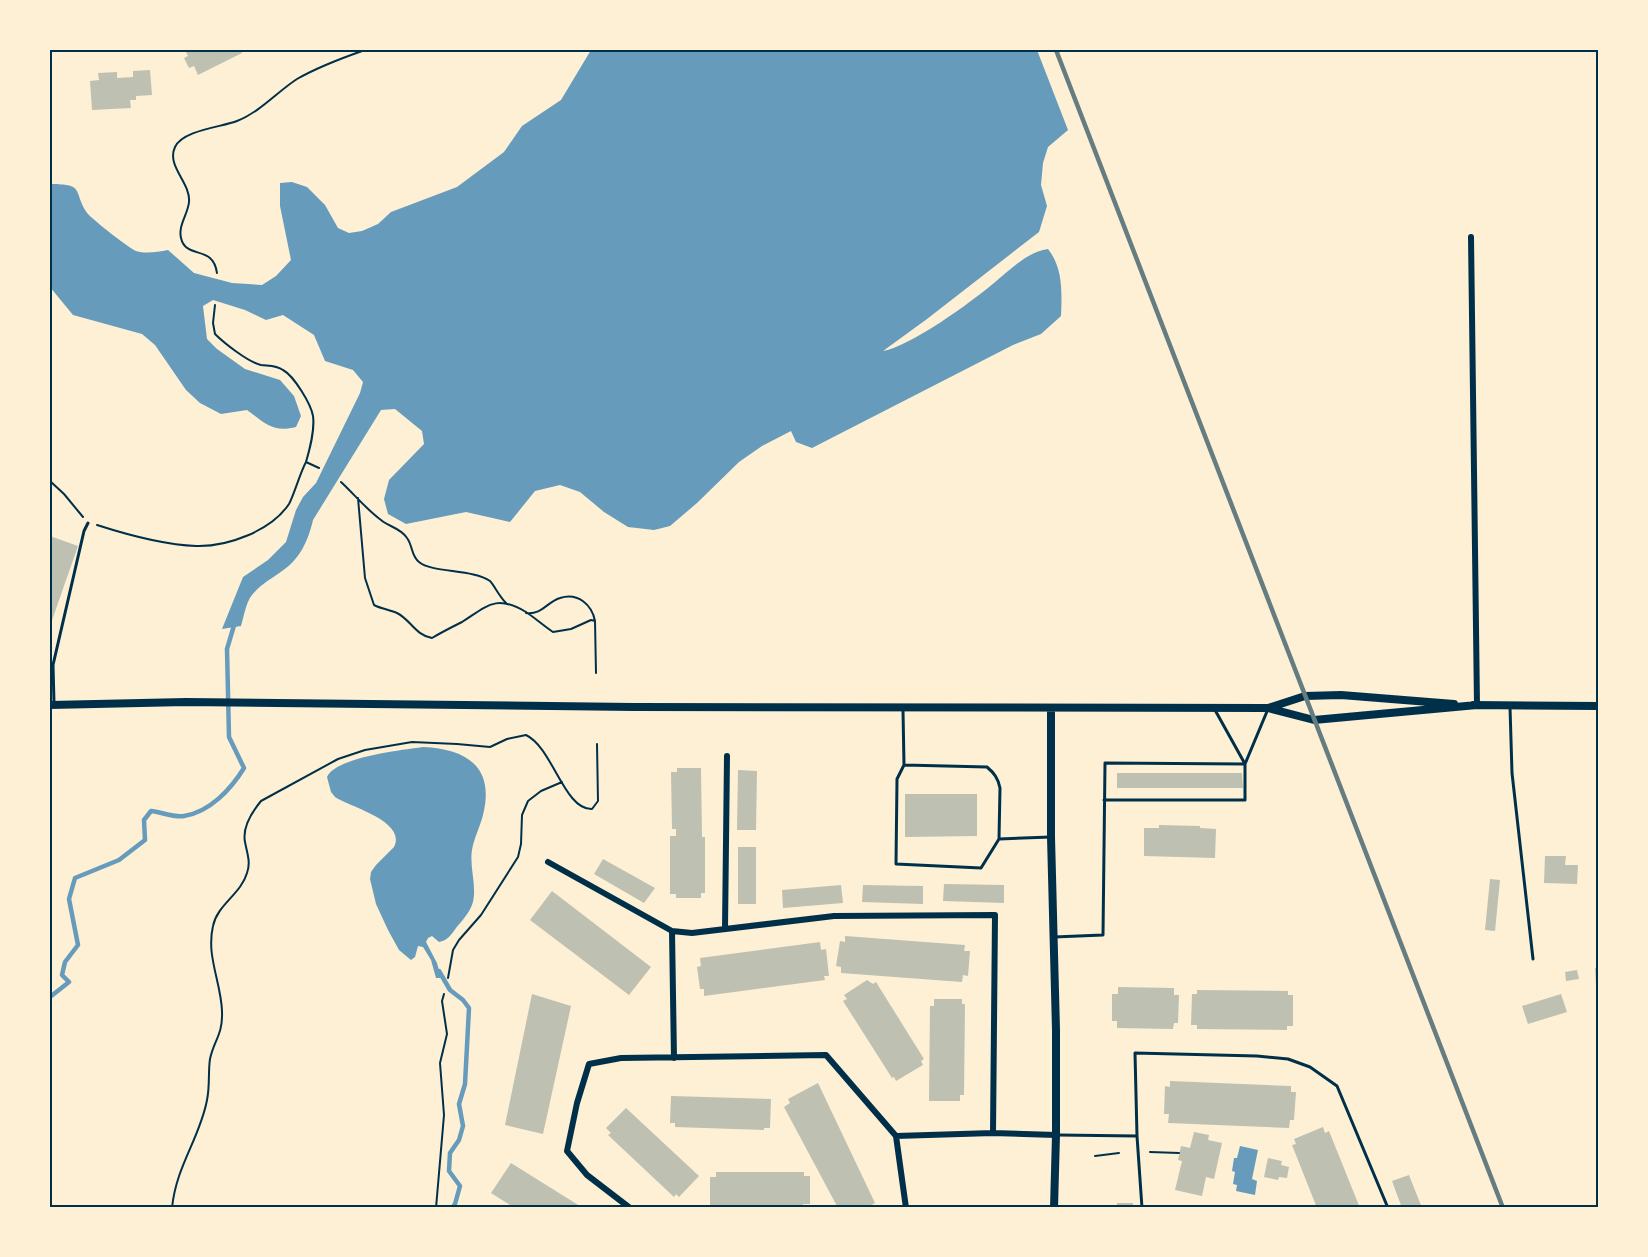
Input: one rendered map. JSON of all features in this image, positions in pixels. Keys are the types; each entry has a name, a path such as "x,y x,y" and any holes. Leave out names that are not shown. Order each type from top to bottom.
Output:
{"street":[{"path":"1471,237 1477,705"},
{"path":"1268,708 1305,696 1317,695 1477,705 1599,706"},
{"path":"52,705 186,702 903,708 1268,708 1314,720 1477,705"},
{"path":"1051,708 1051,837 1056,1030 1054,1208"},
{"path":"725,929 727,756"},
{"path":"548,862 672,931 692,933 834,916 995,915 993,1133"},
{"path":"672,931 674,1058"},
{"path":"630,1208 587,1175 567,1151 577,1103 589,1064 621,1058 826,1055 896,1136 906,1208"},
{"path":"896,1136 993,1133 1056,1135"}],"lane":[{"path":"52,705 53,665 84,531 88,523"},
{"path":"1510,705 1512,773 1533,959"},
{"path":"903,708 904,765 897,779 896,864 981,868 999,839 1000,788 994,773 987,767 904,765"},
{"path":"1213,708 1245,764"},
{"path":"1104,800 1245,800 1245,764 1268,708"},
{"path":"1053,937 1103,935 1105,763 1245,764"},
{"path":"999,839 1051,837"},
{"path":"1142,1208 1135,1053 1257,1056 1288,1059 1310,1067 1337,1086 1388,1208"},
{"path":"1056,1135 1137,1136"}],"path":[{"path":"217,273 212,257 190,249 181,238 181,228 190,200 185,183 174,162 174,147 190,135 247,117 299,78 364,50"},
{"path":"50,481 88,523 122,533 195,546 212,545 252,534 267,526 289,504 306,462 313,416 295,380 285,370 272,365 260,364 246,357 215,334 213,323 215,305"},
{"path":"306,462 319,468"},
{"path":"341,482 382,521 396,528 408,538 419,562 430,567 479,576 491,582 497,595 506,603 526,613 553,632 571,629 586,621 595,621"},
{"path":"358,498 362,527 364,578 374,605 385,611 397,613 418,633 432,638 487,604 506,603"},
{"path":"526,613 534,614 560,598 576,597 590,607 595,621 596,674"},
{"path":"172,1208 178,1175 206,1108 210,1057 222,1029 220,993 211,955 213,923 247,874 249,861 244,832 253,811 261,801 338,759 365,750 412,742 490,747 507,739 526,735 540,744 578,805 585,809 592,808 598,801 597,744"},
{"path":"448,978 453,950 481,915 518,857 522,815 528,801 541,791 562,782"},
{"path":"436,1208 444,1114 440,1063 447,1034 442,1001 444,994"},
{"path":"1150,1152 1179,1154"},
{"path":"1095,1156 1119,1153"}],"water":[{"path":"591,50 1037,50 1068,130 1048,147 1043,163 1041,185 1047,206 1039,232 883,351 924,333 1026,258 1048,249 1059,272 1061,316 1041,334 1013,345 812,448 796,442 791,431 762,446 739,462 670,526 654,530 628,527 604,512 580,492 560,485 535,491 510,522 466,512 406,524 388,514 384,499 389,480 424,444 422,431 395,409 381,410 313,520 306,542 294,561 252,595 241,626 222,629 243,577 268,560 286,542 296,510 303,497 316,483 360,393 363,382 353,370 325,361 314,335 283,315 266,320 245,310 213,300 203,306 207,339 245,369 280,380 294,396 301,416 296,427 281,429 264,423 247,410 221,414 200,403 186,390 155,345 142,334 73,315 50,287 50,184 62,184 74,188 88,214 136,251 148,253 168,250 194,273 232,283 262,285 276,276 291,260 280,206 280,183 292,182 307,187 325,205 338,228 349,233 362,231 378,224 391,212 457,187 504,152 522,126 561,100"},
{"path":"423,747 453,752 464,757 481,773 485,784 486,798 483,815 472,850 474,898 472,905 447,939 439,942 432,936 426,942 437,963 441,978 436,978 431,960 423,947 418,946 415,957 411,960 399,950 376,904 370,879 371,872 394,847 396,838 392,830 375,816 335,797 331,792 327,777 343,764 370,756"},
{"path":"1240,1146 1258,1150 1252,1179 1257,1181 1255,1195 1236,1191 1237,1185 1233,1184 1234,1158 1237,1158"}],"building":[{"path":"185,50 240,50 242,53 198,75 194,66 189,68 184,58 188,56"},
{"path":"150,70 152,95 136,96 136,100 130,100 131,108 92,110 90,81 99,80 98,73 117,72 117,78 133,77 133,71"},
{"path":"50,536 78,546 50,626"},
{"path":"677,768 701,768 705,893 701,893 701,898 676,898 676,894 670,894 670,836 676,836 676,829 672,829 671,772 677,772"},
{"path":"738,770 757,771 756,830 737,830"},
{"path":"1117,773 1242,773 1243,788 1117,788"},
{"path":"905,794 977,794 977,836 905,837"},
{"path":"1159,825 1200,826 1200,828 1216,829 1215,858 1144,856 1144,828 1159,828"},
{"path":"738,847 756,847 756,904 738,904"},
{"path":"1545,856 1566,856 1565,865 1578,865 1577,884 1544,883"},
{"path":"603,859 655,888 644,903 594,874"},
{"path":"1490,879 1500,880 1495,931 1485,930"},
{"path":"944,884 1004,885 1004,903 943,901"},
{"path":"841,885 843,903 783,908 782,890"},
{"path":"863,885 923,886 923,904 862,902"},
{"path":"552,891 651,967 629,995 530,920"},
{"path":"845,936 965,945 964,951 970,951 968,976 963,975 962,982 841,973 841,967 836,966 840,941 845,942"},
{"path":"820,942 821,950 826,949 829,976 824,976 825,980 704,996 704,989 700,989 697,967 701,966 700,958"},
{"path":"1595,968 1598,968 1598,986 1596,986"},
{"path":"1577,970 1579,979 1566,981 1565,972"},
{"path":"867,980 873,984 876,982 924,1059 921,1061 923,1065 896,1081 843,1001 847,999 844,995"},
{"path":"1118,987 1174,988 1174,995 1179,995 1178,1023 1174,1023 1173,1029 1117,1028 1117,1021 1112,1021 1112,994 1118,994"},
{"path":"1197,990 1288,991 1288,995 1293,995 1293,1026 1287,1026 1287,1030 1197,1029 1197,1025 1191,1025 1192,994 1197,994"},
{"path":"532,994 571,1006 543,1134 505,1125"},
{"path":"1561,994 1567,1012 1528,1024 1522,1006"},
{"path":"934,999 962,999 962,1004 965,1004 964,1095 960,1095 960,1101 929,1101 930,1006 934,1006"},
{"path":"1170,1081 1291,1086 1291,1092 1296,1092 1294,1120 1290,1120 1289,1128 1168,1123 1169,1114 1164,1114 1165,1086 1170,1087"},
{"path":"818,1083 875,1203 866,1208 838,1208 784,1107 790,1103 788,1099"},
{"path":"671,1096 771,1099 770,1128 764,1128 764,1130 675,1127 675,1123 670,1123"},
{"path":"626,1108 699,1176 679,1197 676,1194 674,1197 608,1135 611,1133 606,1128"},
{"path":"1323,1127 1325,1133 1329,1131 1360,1208 1317,1208 1292,1145 1296,1144 1294,1139"},
{"path":"1194,1132 1209,1135 1208,1140 1222,1143 1214,1179 1206,1177 1202,1196 1175,1190 1182,1161 1178,1160 1181,1146 1190,1148"},
{"path":"1268,1158 1282,1161 1281,1165 1289,1167 1287,1178 1279,1177 1278,1180 1264,1177"},
{"path":"511,1163 583,1208 515,1208 491,1193"},
{"path":"716,1172 804,1172 804,1176 810,1176 810,1204 803,1204 803,1208 716,1208 716,1205 710,1205 710,1177 716,1177"},
{"path":"1409,1175 1422,1208 1402,1208 1392,1181"},
{"path":"1117,1203 1133,1203 1133,1208 1117,1208"}],"waterway":[{"path":"50,997 69,982 62,975 65,962 78,945 69,899 75,878 119,860 145,840 144,820 151,811 180,816 203,810 233,784 244,768 229,737 227,649 235,622"},
{"path":"439,971 450,990 469,1008 465,1084 459,1104 463,1126 459,1140 450,1153 449,1171 460,1186 452,1208"}],"railway":[{"path":"1056,50 1503,1208"}]}
